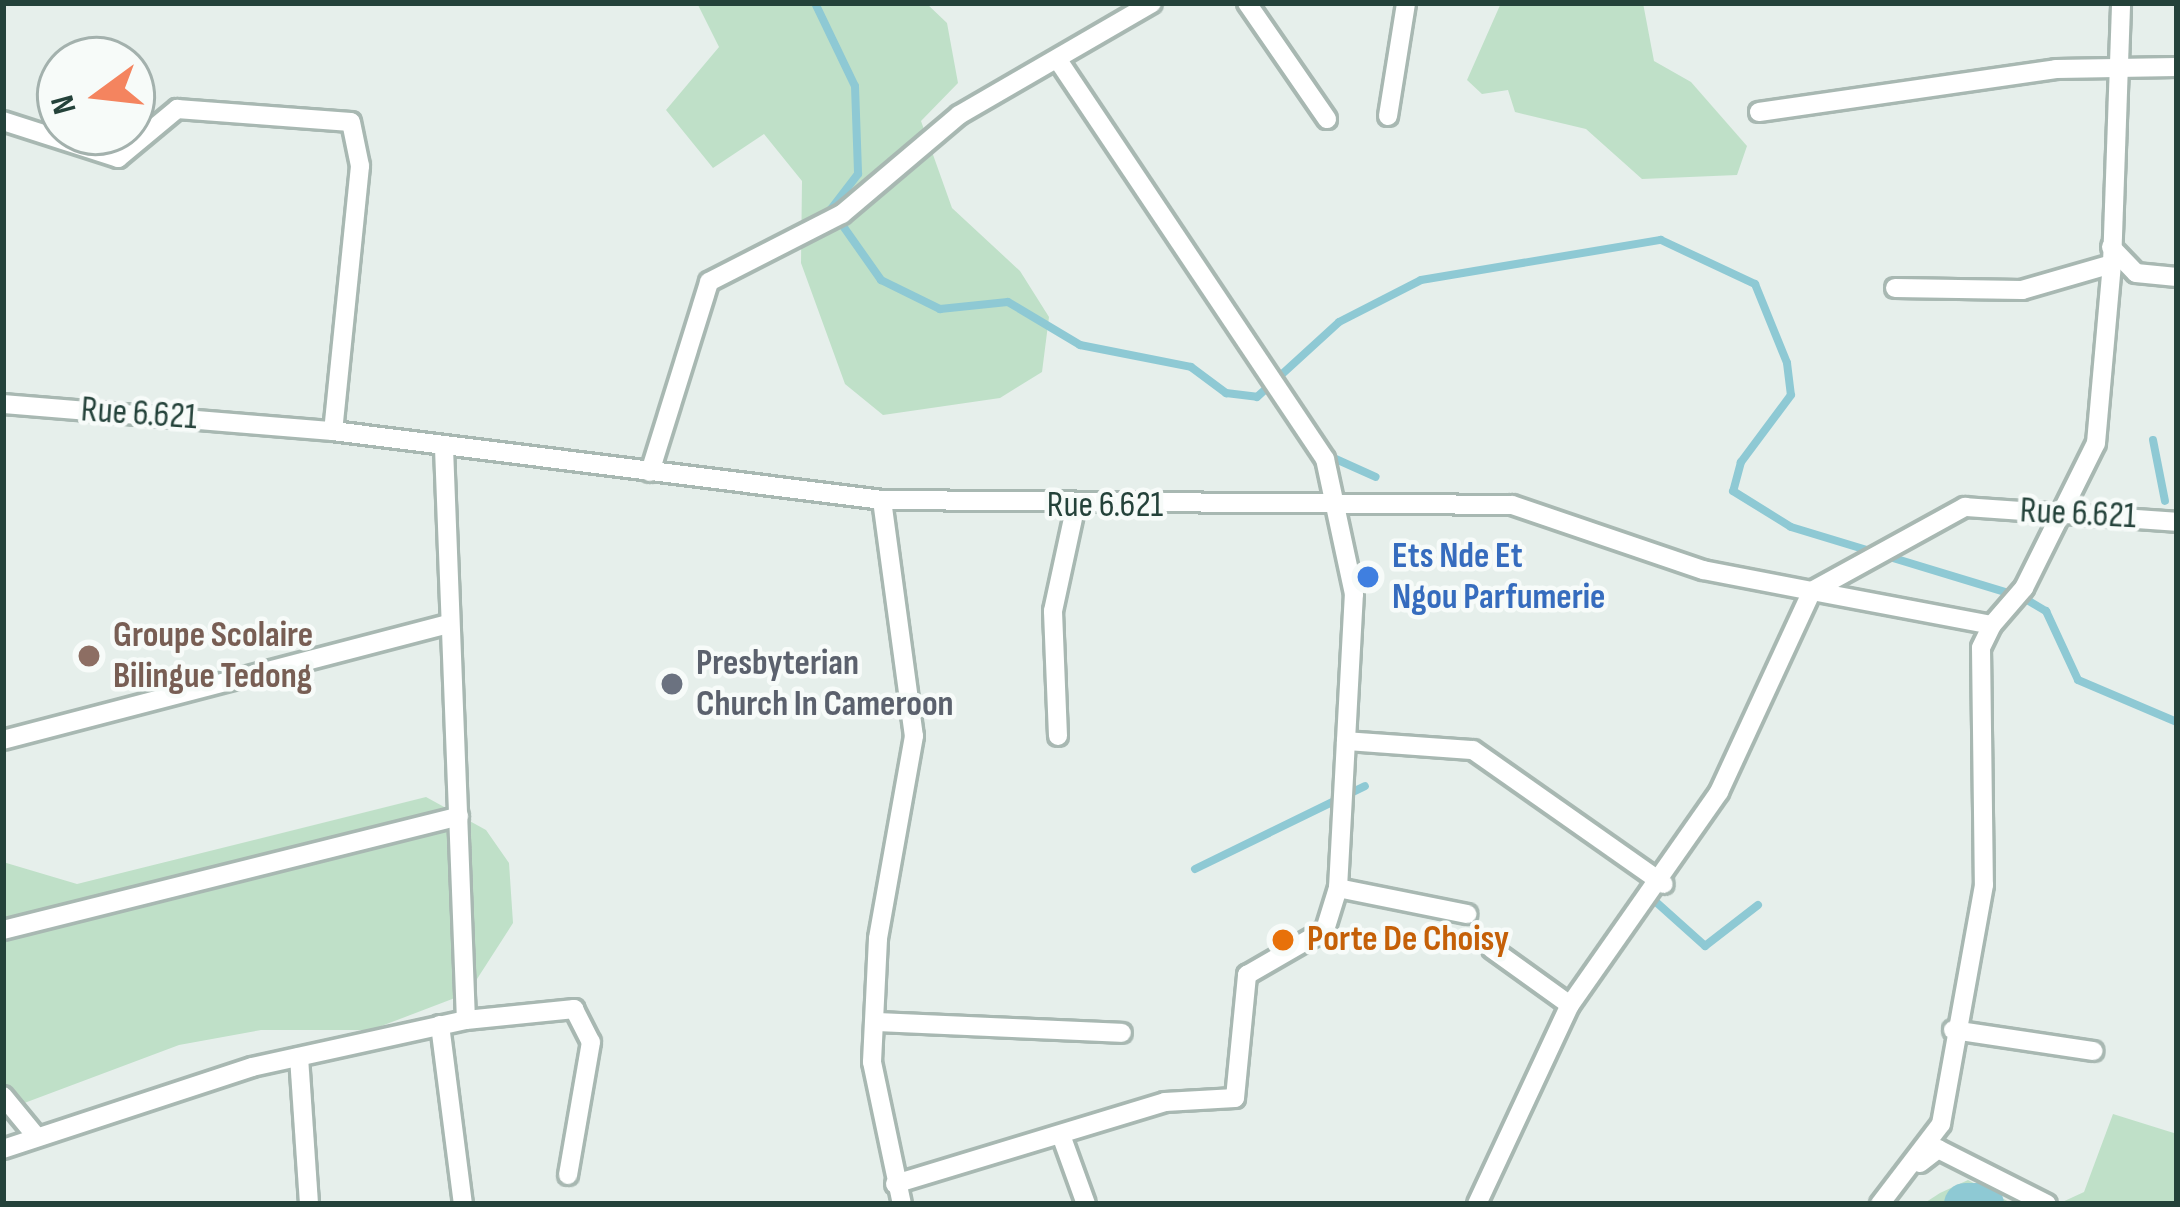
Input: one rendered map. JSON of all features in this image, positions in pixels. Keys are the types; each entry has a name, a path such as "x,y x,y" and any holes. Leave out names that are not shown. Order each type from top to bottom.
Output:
{"street":[{"path":"650,472 702,289 842,214 959,115 1059,62 1152,3"},
{"path":"1247,3 1327,119"},
{"path":"1388,116 1406,3"},
{"path":"1880,1204 1941,1124 1953,1030 1984,884 1981,648 1992,626 2024,588 2035,551 2060,515 2096,443 2111,256 2121,3"},
{"path":"895,1184 1165,1102 1235,1098 1246,975 1324,930 1338,888 1354,594 1325,459 1289,396 1059,62"},
{"path":"1759,112 2119,64 2177,67"},
{"path":"3,121 118,158 177,110 351,122 360,166 333,431"},
{"path":"2111,256 2136,273 2177,277"},
{"path":"1895,288 2022,290 2111,256"},
{"name":"Rue 6.621","path":"3,404 333,431 882,500 1336,508 1513,505 1703,570 1812,591 1965,507 2177,522"},
{"path":"444,448 466,1020"},
{"path":"882,500 914,759 880,921 874,1090 902,1204"},
{"path":"1058,736 1054,591 1076,505"},
{"path":"1477,1204 1570,1005 1664,884 1812,591 1992,626"},
{"path":"3,740 449,624"},
{"path":"1346,741 1473,750 1664,884"},
{"path":"3,930 459,816"},
{"path":"1338,888 1467,914"},
{"path":"1492,949 1570,1005"},
{"path":"3,1149 299,1057 466,1020 574,1009 587,1022 568,1175"},
{"path":"875,1022 1122,1033"},
{"path":"440,1025 463,1204"},
{"path":"1953,1030 2093,1051"},
{"path":"299,1057 309,1204"},
{"path":"3,1096 36,1136"},
{"path":"1061,1135 1086,1204"},
{"path":"1906,1174 1938,1149 2047,1204"}],"green space":[{"path":"697,3 926,3 947,23 958,83 921,121 952,208 1020,271 1049,317 1042,372 1000,398 883,415 845,384 801,263 802,181 764,134 713,168 666,110 719,47"},
{"path":"1501,3 1643,3 1654,61 1691,82 1747,146 1737,175 1642,179 1586,129 1515,112 1508,90 1482,94 1467,80"},
{"path":"426,797 486,830 509,863 513,923 468,993 371,1030 261,1030 179,1045 3,1111 3,862 77,884"},
{"path":"2113,1114 2177,1134 2177,1204 2058,1204 2084,1192"},
{"path":"1968,1180 2013,1204 1923,1204 1940,1193"}],"waterway":[{"path":"815,3 855,86 858,174 831,209 881,280 940,309 1008,302 1080,345 1191,367 1226,393 1257,397 1339,322 1421,280 1661,240 1755,284 1787,363 1791,395 1741,462 1733,491 1791,527 2024,598 2046,611 2078,680 2177,722"},
{"path":"2153,440 2165,501"},
{"path":"1329,456 1376,477"},
{"path":"1195,869 1365,786"},
{"path":"1656,902 1705,946 1758,905"},
{"path":"1965,1204 1983,1204"}],"place":[{"name":"Ets Nde Et Ngou Parfumerie","path":"1368,577"},
{"name":"Groupe Scolaire Bilingue Tedong","path":"89,656"},
{"name":"Presbyterian Church In Cameroon","path":"672,684"},
{"name":"Porte De Choisy","path":"1283,940"}]}
